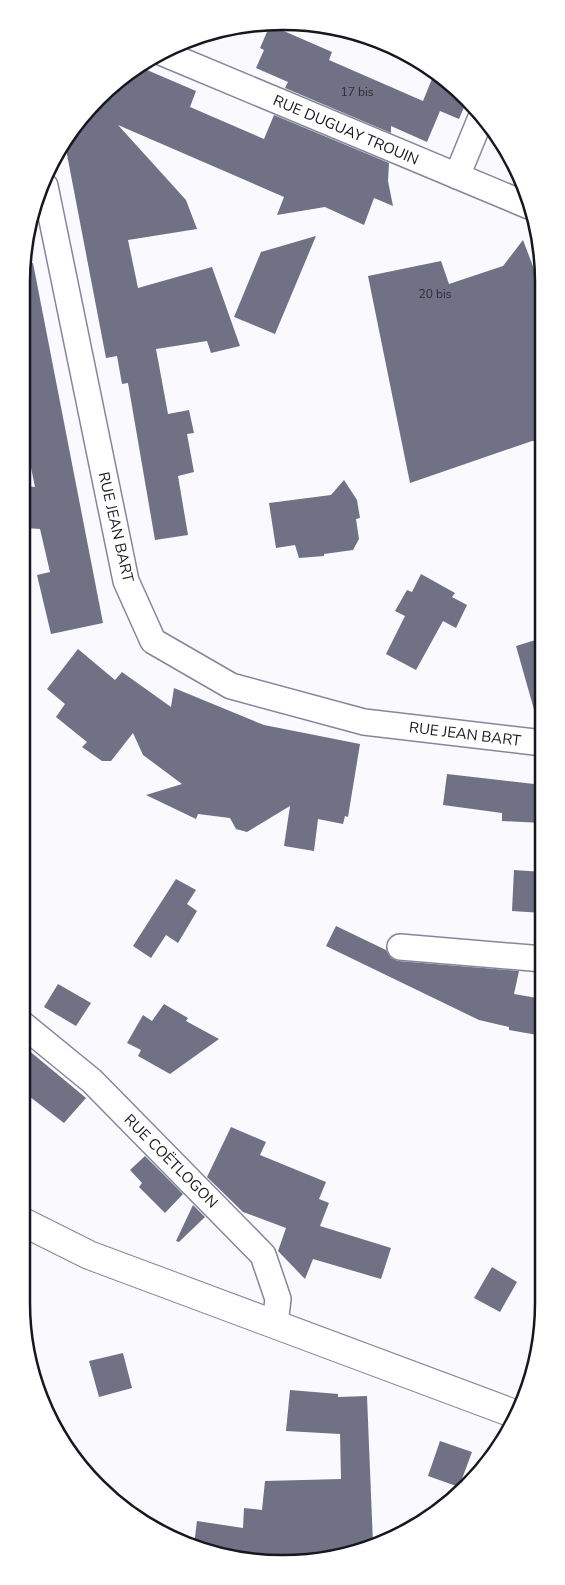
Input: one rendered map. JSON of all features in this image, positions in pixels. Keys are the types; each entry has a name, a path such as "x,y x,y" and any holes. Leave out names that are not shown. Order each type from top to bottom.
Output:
{"main road":[{"path":"30,1226 88,1255 510,1412"}],"street":[{"name":"RUE DUGUAY TROUIN","path":"172,56 523,203"},
{"path":"457,176 478,124"},
{"name":"RUE JEAN BART","path":"46,194 126,581 153,641 231,686 364,722 535,742"},
{"path":"400,947 535,958"},
{"name":"RUE COËTLOGON","path":"30,1030 92,1081 263,1255 278,1299 275,1324"}],"building":[{"path":"282,30 332,52 329,60 423,101 432,79 464,107 459,119 440,111 427,142 391,126 391,133 285,88 288,82 256,68 264,50 260,48 267,31"},
{"path":"147,70 196,91 190,107 264,139 274,115 389,163 388,181 393,206 374,198 364,225 325,207 277,215 284,197 118,125 186,200 197,229 128,240 138,288 212,267 240,346 211,353 207,341 156,349 168,414 189,410 194,433 187,434 194,472 178,476 188,535 155,540 128,383 122,384 117,356 106,358 67,152 82,129 104,104 142,73"},
{"path":"316,236 275,334 234,317 261,252"},
{"path":"523,240 534,270 535,282 535,441 410,483 368,276 441,261 449,284 503,266"},
{"path":"31,263 33,263 103,623 51,634 37,575 50,572 40,529 30,528 30,486 35,487 30,463"},
{"path":"344,480 357,500 360,518 356,519 359,539 353,550 324,554 324,556 299,558 295,545 276,548 269,503 331,495"},
{"path":"421,574 455,593 452,597 467,605 456,628 443,621 416,670 386,654 405,616 395,611 407,590 412,592"},
{"path":"535,640 535,713 516,646"},
{"path":"78,649 115,680 122,672 171,707 174,688 264,725 360,744 348,817 345,816 343,824 318,819 314,851 284,846 290,806 247,832 236,829 230,818 198,814 196,819 146,795 182,784 143,755 133,733 111,761 102,761 82,747 87,742 56,717 65,704 47,689"},
{"path":"447,774 535,784 535,823 502,821 502,813 443,805"},
{"path":"514,870 535,871 535,912 512,911"},
{"path":"176,879 196,890 187,904 197,911 178,943 166,935 151,958 133,946"},
{"path":"336,926 386,950 391,958 398,961 519,971 514,994 535,998 535,1035 509,1030 509,1027 479,1020 326,946"},
{"path":"58,984 91,1003 76,1026 44,1007"},
{"path":"164,1004 188,1018 186,1021 219,1039 170,1074 138,1056 141,1050 127,1043 143,1015 152,1021"},
{"path":"30,1051 86,1098 64,1123 30,1097"},
{"path":"231,1127 266,1142 260,1155 326,1182 319,1199 329,1203 320,1226 391,1248 381,1279 313,1259 305,1279 278,1251 286,1228 243,1212 207,1177"},
{"path":"145,1156 183,1194 165,1213 139,1187 142,1183 130,1170"},
{"path":"193,1205 205,1217 179,1242 176,1241"},
{"path":"492,1267 517,1282 500,1312 474,1298"},
{"path":"123,1353 132,1388 99,1397 89,1361"},
{"path":"290,1390 338,1394 338,1397 367,1396 373,1538 332,1550 282,1555 233,1550 195,1539 197,1521 243,1528 244,1508 262,1510 265,1481 341,1479 340,1434 286,1431"},
{"path":"440,1441 472,1452 461,1481 456,1486 428,1476"}]}
